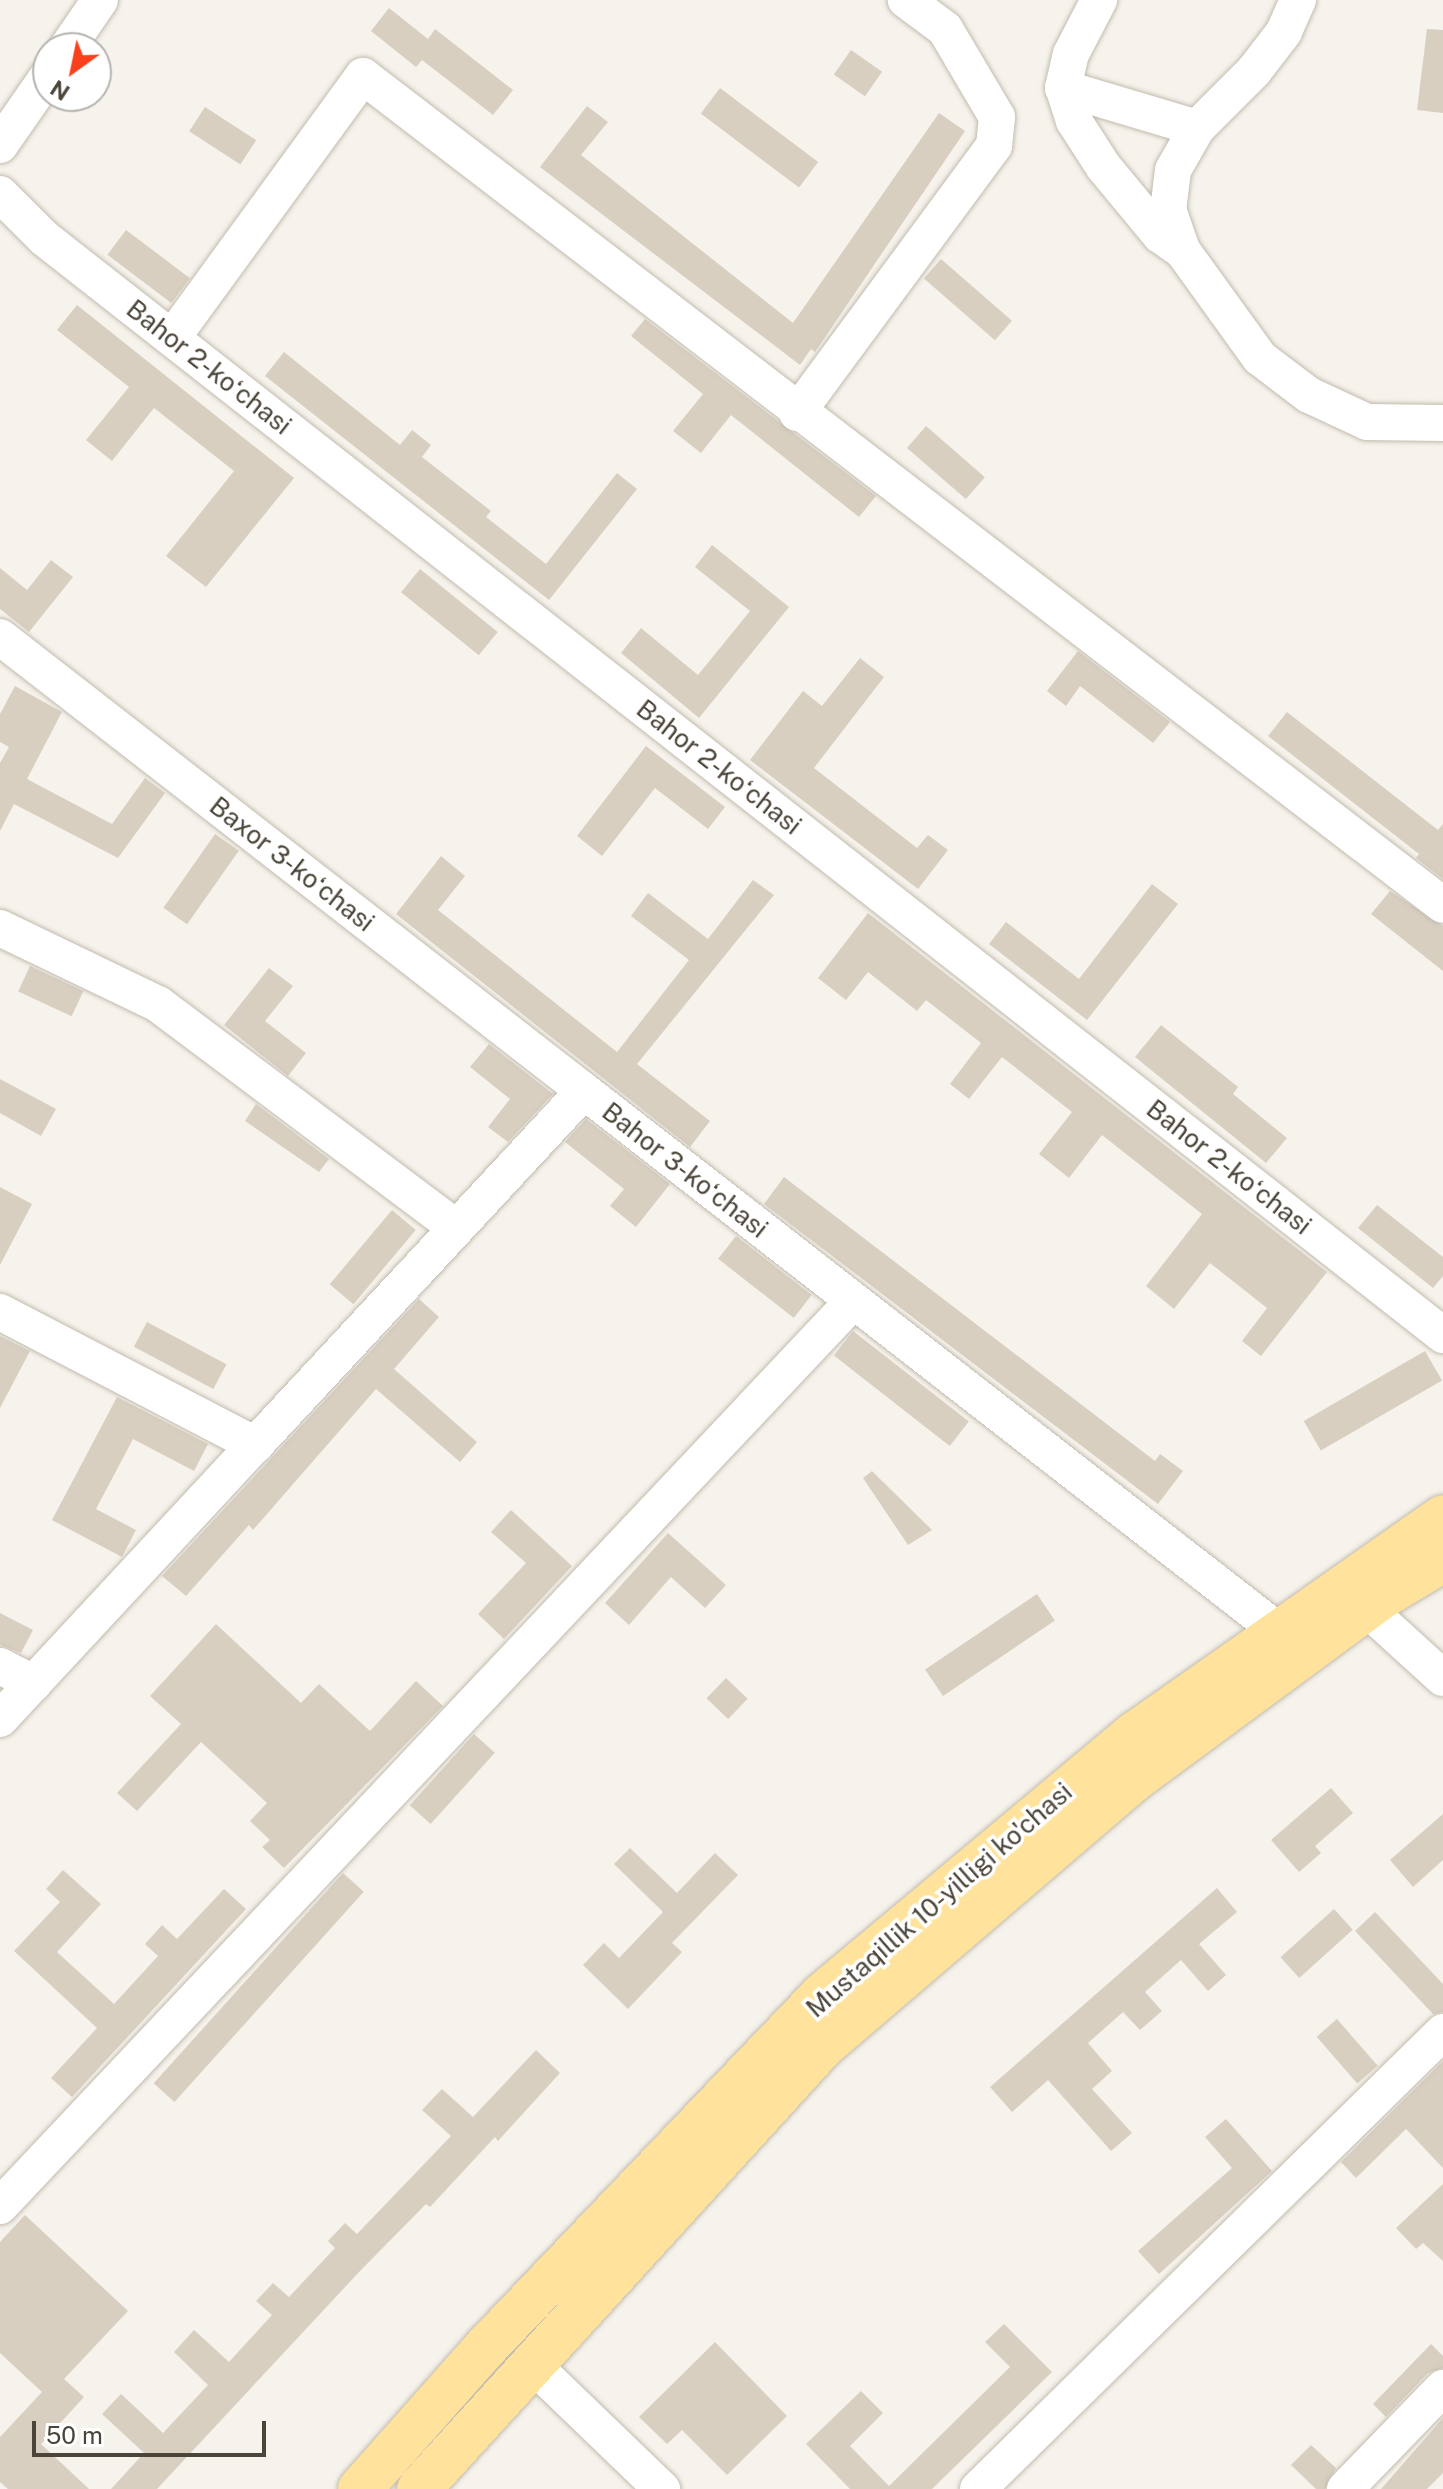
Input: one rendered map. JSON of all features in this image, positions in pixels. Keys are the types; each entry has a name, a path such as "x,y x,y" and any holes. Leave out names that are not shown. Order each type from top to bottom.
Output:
{"main road":[{"name":"Mustaqillik 10-yilligi ko'chasi","path":"360,2489 487,2346 821,1996 1136,1733 1443,1517"},
{"name":"Mustaqillik 10-yilligi ko'chasi","path":"419,2489 822,2047 1136,1778 1366,1608 1443,1560"}],"street":[{"path":"78,32 100,0"},
{"path":"797,413 994,146 997,117 945,29 906,0"},
{"path":"1099,0 1071,54 1063,88 1074,121 1103,166 1160,235 1182,250"},
{"path":"1298,0 1284,32 1254,71 1197,128 1173,170 1168,209 1182,250 1260,358 1309,395 1367,422 1443,423"},
{"path":"172,338 363,76 797,413 1443,905"},
{"path":"1063,88 1197,128"},
{"path":"0,145 32,99"},
{"name":"Bahor 2-koʻchasi","path":"0,194 44,238 1443,1335"},
{"name":"Baxor 3-koʻchasi","path":"0,637 584,1091"},
{"path":"0,928 158,1004 456,1228"},
{"name":"Bahor 3-koʻchasi","path":"0,1719 584,1091 1281,1633"},
{"path":"0,2206 853,1301"},
{"path":"0,1312 255,1445"},
{"path":"1366,1608 1443,1678"},
{"path":"0,1666 34,1683"},
{"path":"978,2489 1443,2032"},
{"path":"534,2366 662,2489"},
{"path":"1345,2489 1443,2388"}],"building":[{"path":"389,8 428,39 435,29 513,90 493,115 422,60 416,67 371,31"},
{"path":"1427,29 1443,30 1443,113 1417,110"},
{"path":"851,50 882,72 865,96 834,75"},
{"path":"720,88 818,162 799,188 701,114"},
{"path":"587,106 608,122 581,155 793,323 939,113 965,131 815,352 811,349 800,365 540,167"},
{"path":"205,107 256,140 240,165 189,131"},
{"path":"126,230 190,278 171,303 107,255"},
{"path":"941,259 1012,321 995,340 924,279"},
{"path":"77,305 294,478 206,587 166,556 234,471 154,408 112,461 86,440 129,387 57,330"},
{"path":"645,319 876,496 859,517 731,415 701,453 673,431 703,394 631,336"},
{"path":"284,352 400,445 412,430 431,445 422,457 491,511 486,517 546,564 617,473 637,489 549,600 265,376"},
{"path":"926,426 985,477 966,499 907,448"},
{"path":"712,545 789,607 699,718 621,653 641,628 698,675 750,611 695,567"},
{"path":"51,560 73,577 29,632 0,609 0,568 27,590"},
{"path":"420,569 498,632 479,655 401,592"},
{"path":"1078,651 1170,722 1153,743 1080,686 1066,706 1047,691"},
{"path":"860,658 884,677 814,768 917,848 928,835 948,850 918,889 750,760 803,691 822,706"},
{"path":"15,686 62,712 27,779 112,824 145,778 165,793 118,858 14,804 0,831 0,763 9,747 0,742 0,714"},
{"path":"1287,712 1438,830 1443,824 1443,879 1416,858 1419,854 1268,736"},
{"path":"646,746 725,807 708,829 655,788 602,856 577,836"},
{"path":"215,834 239,851 187,924 163,908"},
{"path":"441,856 465,876 438,910 617,1052 689,960 631,916 648,893 708,939 753,880 774,895 637,1064 710,1121 690,1147 396,914"},
{"path":"1152,884 1178,904 1087,1020 989,944 1006,922 1079,979"},
{"path":"1390,891 1443,926 1443,971 1371,914"},
{"path":"868,913 1327,1272 1261,1356 1242,1341 1267,1308 1210,1263 1174,1309 1146,1286 1202,1214 1102,1135 1069,1178 1039,1154 1072,1112 1002,1057 969,1099 950,1084 981,1043 926,1000 917,1011 868,972 846,1000 818,978"},
{"path":"30,966 83,991 72,1016 18,991"},
{"path":"269,968 293,986 265,1021 306,1053 288,1076 224,1025"},
{"path":"1161,1025 1238,1087 1233,1094 1287,1138 1266,1163 1135,1057"},
{"path":"489,1044 553,1094 508,1142 488,1127 510,1099 470,1067"},
{"path":"0,1079 56,1109 41,1136 0,1113"},
{"path":"256,1104 329,1159 319,1172 245,1121"},
{"path":"586,1119 670,1184 636,1227 610,1206 624,1189 565,1142"},
{"path":"784,1177 1155,1461 1160,1454 1183,1471 1158,1504 764,1204"},
{"path":"0,1187 32,1204 0,1265"},
{"path":"1377,1205 1443,1257 1443,1276 1433,1288 1358,1228"},
{"path":"392,1210 416,1230 353,1304 330,1284"},
{"path":"736,1236 812,1295 794,1318 718,1259"},
{"path":"419,1299 439,1317 394,1369 477,1442 460,1462 376,1389 253,1530 249,1525 186,1596 162,1576"},
{"path":"147,1322 226,1364 213,1389 134,1347"},
{"path":"853,1331 969,1422 950,1446 834,1355"},
{"path":"0,1336 30,1351 0,1408"},
{"path":"1425,1351 1442,1380 1321,1450 1304,1421"},
{"path":"117,1397 208,1444 194,1471 133,1439 96,1509 136,1530 122,1557 52,1520"},
{"path":"872,1471 932,1530 908,1545 863,1478"},
{"path":"511,1510 572,1566 504,1639 478,1614 526,1563 491,1532"},
{"path":"668,1533 726,1585 705,1608 671,1577 629,1625 605,1603"},
{"path":"1037,1594 1055,1621 943,1696 925,1669"},
{"path":"0,1613 33,1630 21,1653 0,1645"},
{"path":"216,1624 301,1703 319,1684 370,1731 416,1681 443,1706 284,1868 262,1847 270,1840 250,1821 267,1803 201,1742 137,1811 117,1793 181,1724 150,1696"},
{"path":"726,1678 748,1699 728,1719 707,1698"},
{"path":"474,1734 495,1753 431,1824 410,1805"},
{"path":"1331,1788 1353,1813 1315,1846 1321,1853 1299,1872 1271,1840"},
{"path":"1443,1814 1443,1860 1413,1887 1390,1860"},
{"path":"630,1848 677,1893 715,1853 738,1875 672,1943 682,1952 628,2009 583,1965 604,1943 619,1958 663,1912 614,1864"},
{"path":"63,1870 101,1904 57,1952 114,2004 158,1956 145,1944 162,1925 177,1939 224,1889 246,1909 72,2097 51,2078 97,2028 14,1951 60,1902 46,1889"},
{"path":"343,1873 364,1892 174,2102 154,2083"},
{"path":"1217,1888 1237,1912 1199,1944 1226,1975 1208,1991 1181,1960 1145,1992 1162,2011 1140,2030 1123,2012 1088,2043 1112,2071 1092,2089 1132,2133 1111,2151 1048,2080 1012,2112 990,2087"},
{"path":"1334,1909 1353,1930 1299,1978 1280,1957"},
{"path":"1375,1912 1443,1984 1443,2012 1433,2014 1355,1931"},
{"path":"1337,2019 1378,2066 1357,2084 1317,2037"},
{"path":"536,2050 560,2073 498,2141 495,2137 430,2207 426,2204 360,2271 157,2489 111,2489 144,2453 102,2414 121,2394 163,2433 208,2385 174,2352 194,2330 229,2362 272,2315 256,2301 273,2283 289,2297 335,2248 328,2241 345,2223 357,2234 451,2136 422,2110 442,2089 473,2117"},
{"path":"1443,2061 1443,2168 1406,2129 1356,2178 1341,2162"},
{"path":"1226,2119 1272,2171 1159,2274 1138,2251 1232,2168 1205,2137"},
{"path":"1443,2184 1443,2261 1423,2243 1416,2249 1396,2228"},
{"path":"25,2215 128,2311 64,2379 84,2397 41,2444 89,2489 8,2489 0,2482 0,2437 42,2392 0,2353 0,2242"},
{"path":"1004,2324 1052,2372 932,2489 850,2489 806,2444 861,2391 883,2413 850,2446 889,2486 1010,2367 985,2342"},
{"path":"715,2342 787,2416 727,2475 682,2430 667,2444 639,2417"},
{"path":"1431,2344 1443,2356 1443,2368 1428,2373 1386,2417 1373,2404"},
{"path":"1443,2418 1443,2473 1427,2489 1381,2489"},
{"path":"1311,2445 1336,2468 1325,2489 1316,2489 1291,2465"}]}
